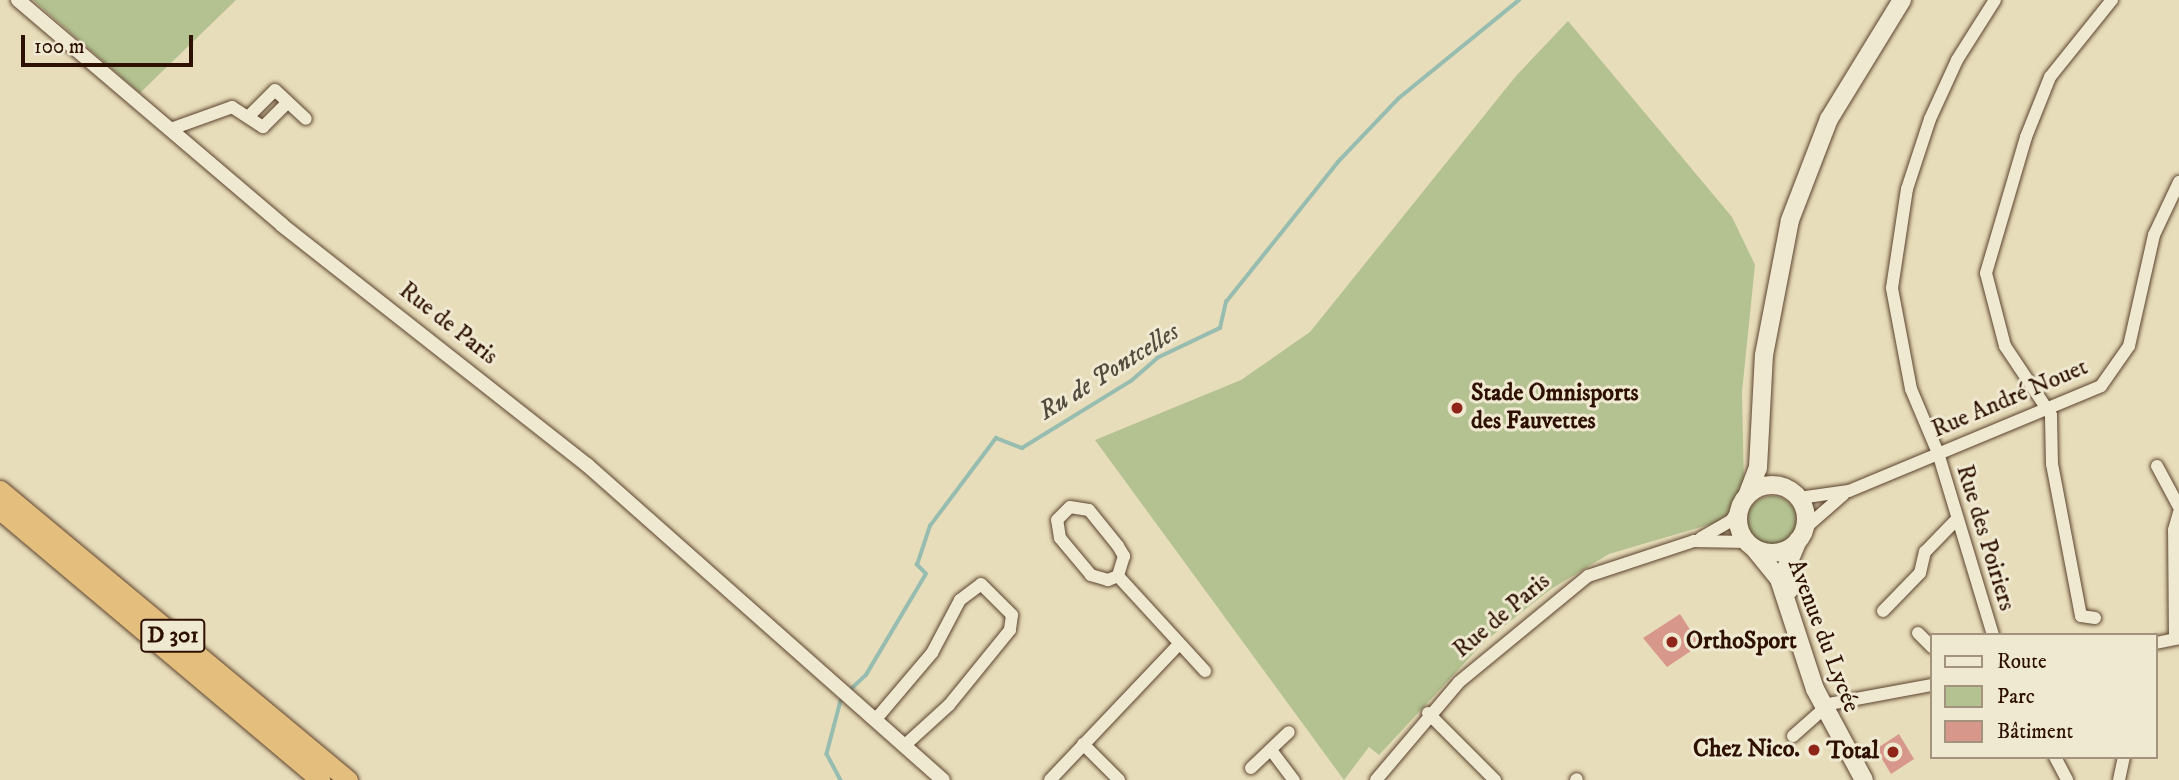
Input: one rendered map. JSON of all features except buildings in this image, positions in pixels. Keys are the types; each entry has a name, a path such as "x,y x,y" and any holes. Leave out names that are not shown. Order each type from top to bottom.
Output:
{"highway":[{"path":"0,478 80,560"},
{"name":"D 301","path":"0,490 80,560 348,780"},
{"name":"D 301","path":"0,510 321,780"},
{"path":"0,528 138,627"}],"main road":[{"path":"1762,438 1773,477 1799,498 1801,535 1773,553 1751,545 1738,525 1744,501 1756,476 1762,438 1764,355 1790,220 1844,89 1902,0"},
{"path":"1744,501 1763,486 1783,487"},
{"name":"Avenue du Lycée","path":"1801,535 1788,560 1787,583 1826,705"},
{"name":"Avenue du Lycée","path":"1751,545 1779,579 1826,705 1866,780"}],"street":[{"name":"Rue de Paris","path":"18,0 282,225 587,465 943,780"},
{"name":"Rue des Poiriers","path":"1992,633 1938,453 1911,389 1894,311 1896,243 1930,119 1957,60 1995,0"},
{"path":"2095,618 2081,616 2047,410 2015,365 1996,325 1987,263 2050,77 2112,0"},
{"path":"171,129 232,107 250,115 275,90 306,119"},
{"name":"Rue André Nouet","path":"1799,498 1849,491 2101,386 2118,369 2129,346 2154,235 2179,182"},
{"path":"2157,466 2179,507"},
{"name":"Rue André Nouet","path":"1801,535 1849,491"},
{"name":"Rue de Paris","path":"1376,780 1428,713 1514,632 1588,576 1694,541 1731,522 1744,501"},
{"path":"1070,507 1089,510 1124,556 1118,576 1108,580 1091,575 1060,538 1057,520 1061,513 1070,507"},
{"path":"2158,643 2177,638 2174,530 2179,513"},
{"path":"1883,611 1920,573 1926,552 1957,519"},
{"name":"Rue de Paris","path":"1694,541 1751,545"},
{"path":"1118,576 1177,646 1205,671"},
{"path":"876,719 932,653 960,600 981,584 1012,615 1010,630 949,705 905,746"},
{"path":"1918,633 1930,645"},
{"path":"1050,780 1177,646"},
{"path":"1793,736 1826,705 1930,685"},
{"path":"1428,713 1495,780"},
{"path":"1251,768 1289,732"},
{"path":"1083,744 1119,780"},
{"path":"1271,750 1294,780"},
{"path":"2056,759 2067,780"},
{"path":"2119,780 2124,759"}],"green space":[{"path":"33,0 236,0 140,93"},
{"name":"Stade Omnisports des Fauvettes","path":"1568,21 1732,217 1755,265 1742,392 1744,489 1728,519 1609,554 1551,589 1484,642 1379,755 1369,747 1344,780 1095,440 1241,380 1310,332 1516,76"},
{"path":"1762,497 1782,497 1796,511 1796,531 1782,545 1762,545 1748,531 1748,511"}],"waterway":[{"name":"Ru de Pontcelles","path":"852,688 866,675 926,574 917,565 930,526 996,438 1022,448 1131,381 1157,358 1220,328 1226,302 1338,162 1399,98 1519,0"},
{"name":"Ru de Pontcelles","path":"841,701 827,754 841,780"}],"place":[{"name":"Stade Omnisports des Fauvettes","path":"1457,408"},
{"name":"OrthoSport","path":"1672,642"},
{"name":"Chez Nico.","path":"1814,750"},
{"name":"Total","path":"1893,752"}]}
